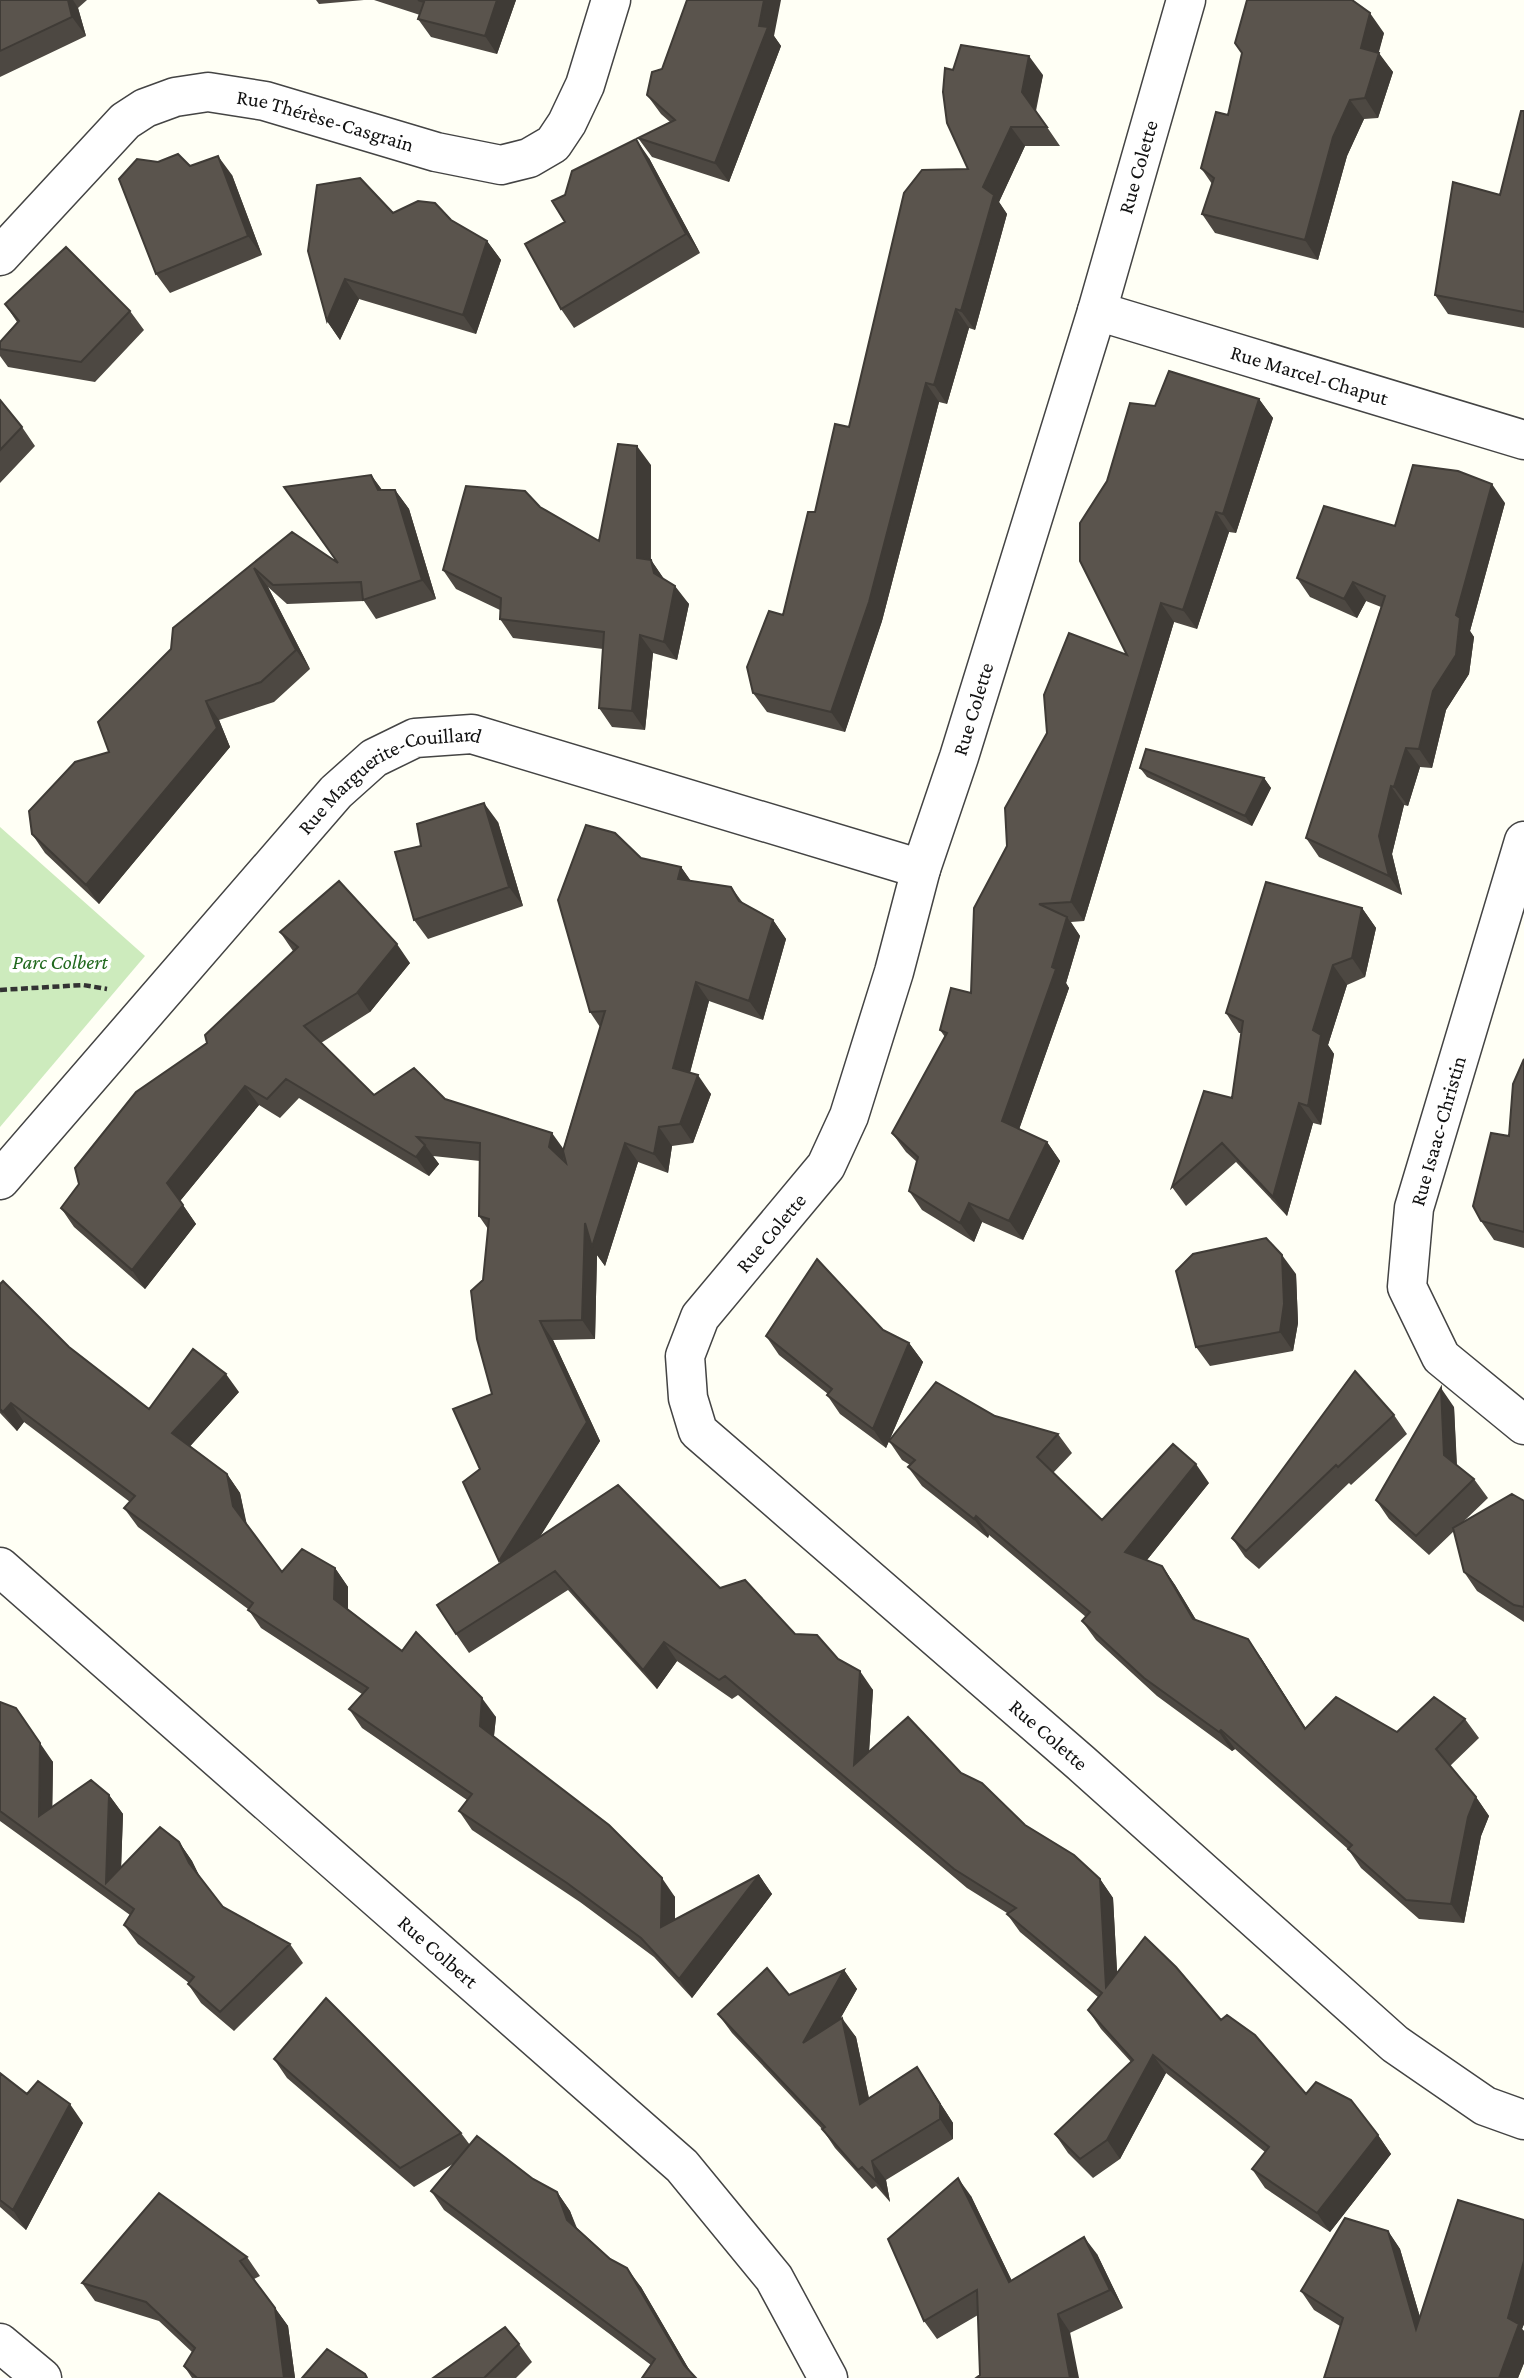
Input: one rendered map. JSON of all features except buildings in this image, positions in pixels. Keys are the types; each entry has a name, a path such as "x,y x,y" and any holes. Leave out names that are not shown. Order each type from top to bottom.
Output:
{"street":[{"name":"Rue Thérèse-Casgrain","path":"0,256 125,121 145,108 175,97 208,92 265,101 436,152 501,165 529,158 553,145 567,123 585,85 611,0"},
{"name":"Rue Colette","path":"1186,0 1097,311 959,757 920,869 894,972 849,1116 826,1166 700,1317 685,1356 688,1398 698,1431 1061,1745 1395,2044 1485,2106 1524,2120"},
{"name":"Rue Marcel-Chaput","path":"1097,311 1524,440"},
{"name":"Rue Marguerite-Couillard","path":"0,1180 152,1008 336,792 374,758 415,738 472,734 920,869"},
{"name":"Rue Isaac-Christin","path":"1524,841 1414,1209 1407,1287 1441,1357 1524,1425"},
{"name":"Rue Colbert","path":"0,1567 682,2166 774,2278 828,2378"},
{"path":"0,2343 42,2378"}],"path":[{"path":"0,990 83,985 134,995 152,1008"}],"green space":[{"name":"Parc Colbert","path":"0,827 145,956 0,1127"}]}
